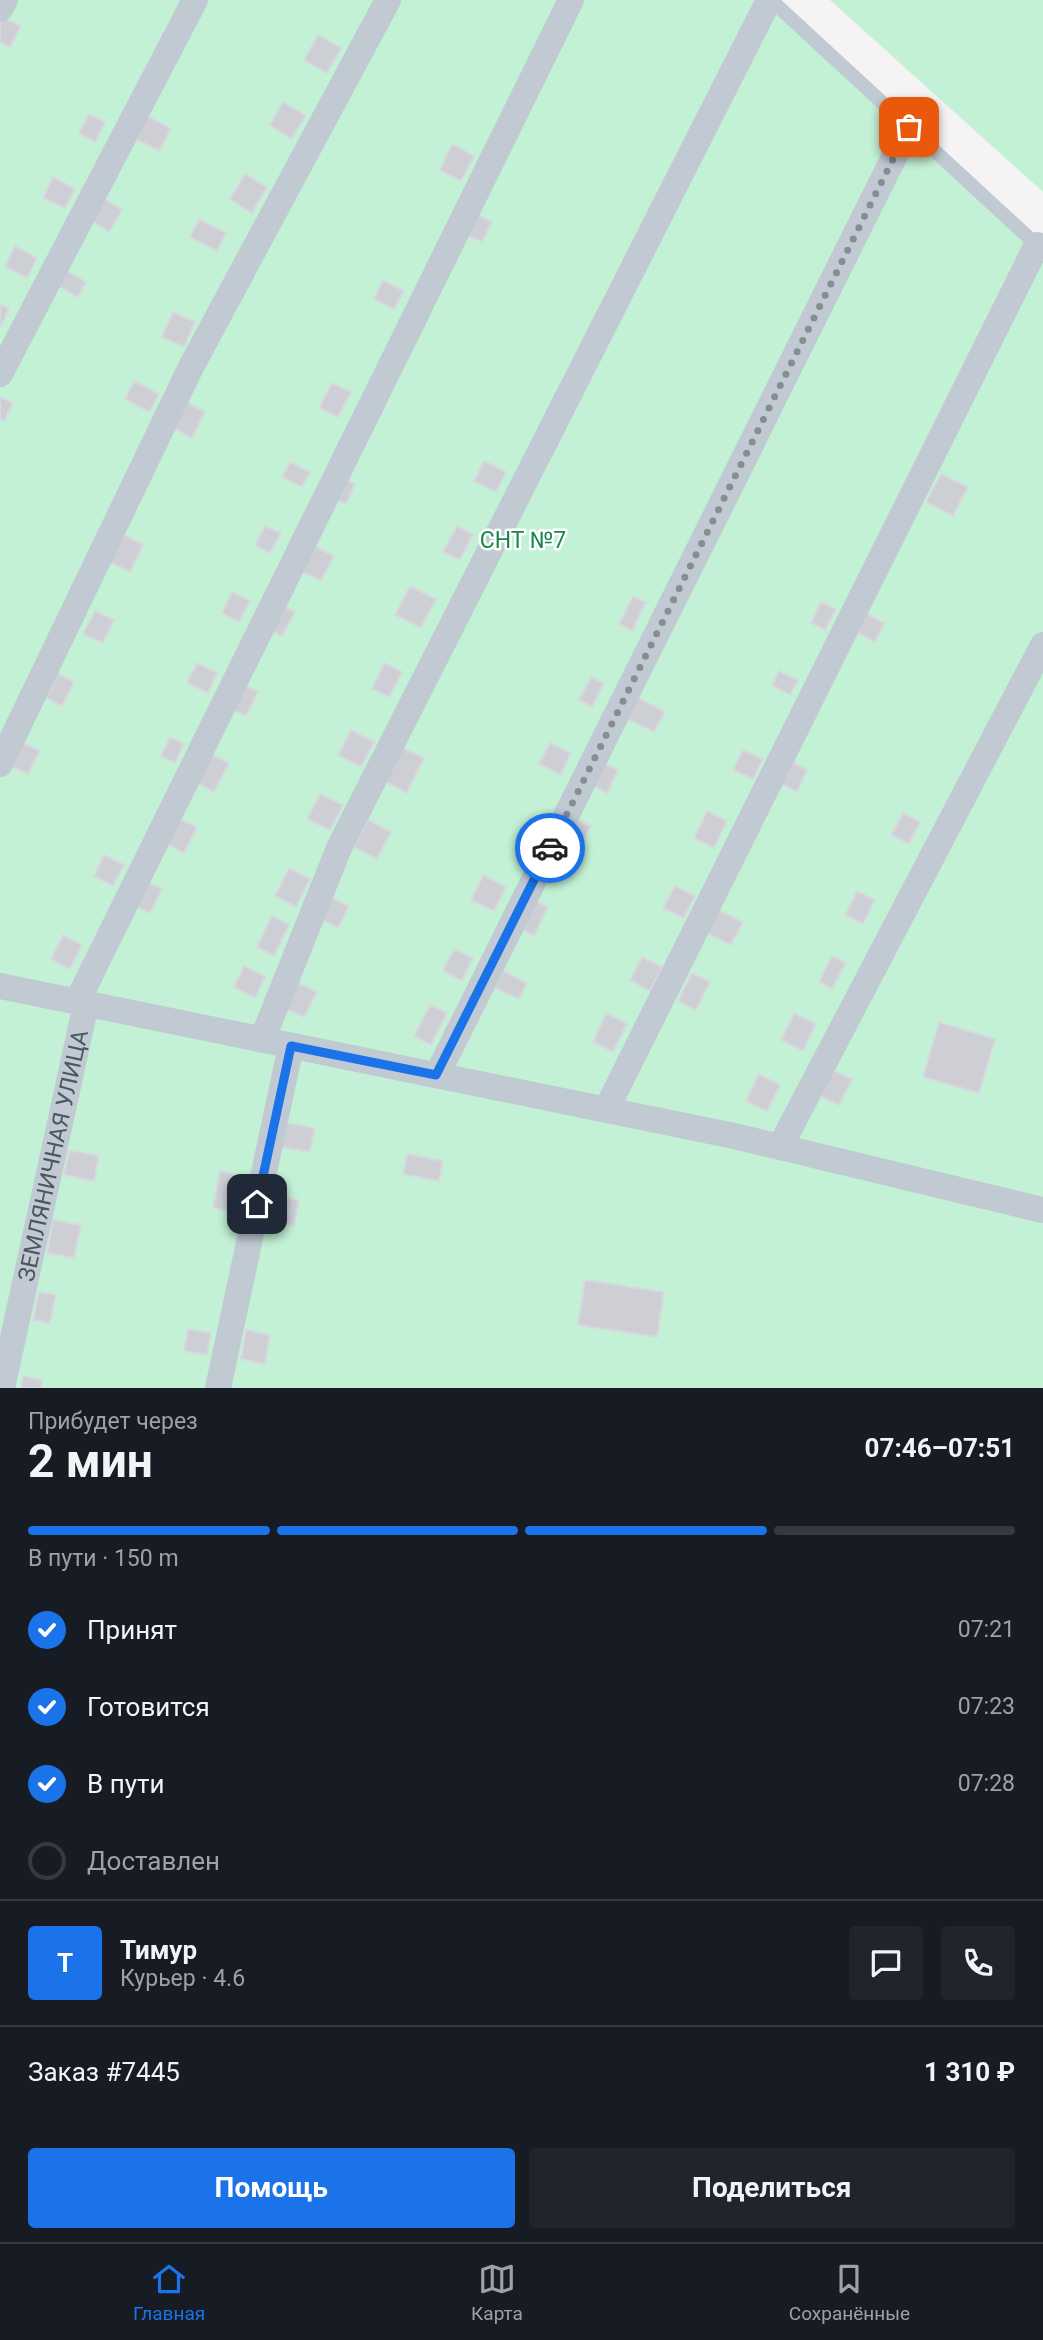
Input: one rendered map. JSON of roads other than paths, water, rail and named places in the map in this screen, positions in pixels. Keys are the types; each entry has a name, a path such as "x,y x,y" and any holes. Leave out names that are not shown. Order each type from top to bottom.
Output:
{"street":[{"path":"0,9 5,0"},
{"path":"0,374 195,0"},
{"path":"0,764 191,368 388,0"},
{"name":"ЗЕМЛЯНИЧНАЯ УЛИЦА","path":"2,1388 82,1003 571,0"},
{"path":"262,1040 340,848 770,0"},
{"path":"436,1075 909,127"},
{"path":"606,1110 1040,248"},
{"path":"780,1147 1043,645"},
{"path":"0,986 780,1147 1043,1210"},
{"path":"218,1388 291,1046"}],"lane":[{"path":"770,0 1040,248"}],"park label":[{"name":"СНТ №7","path":"523,540"}]}
